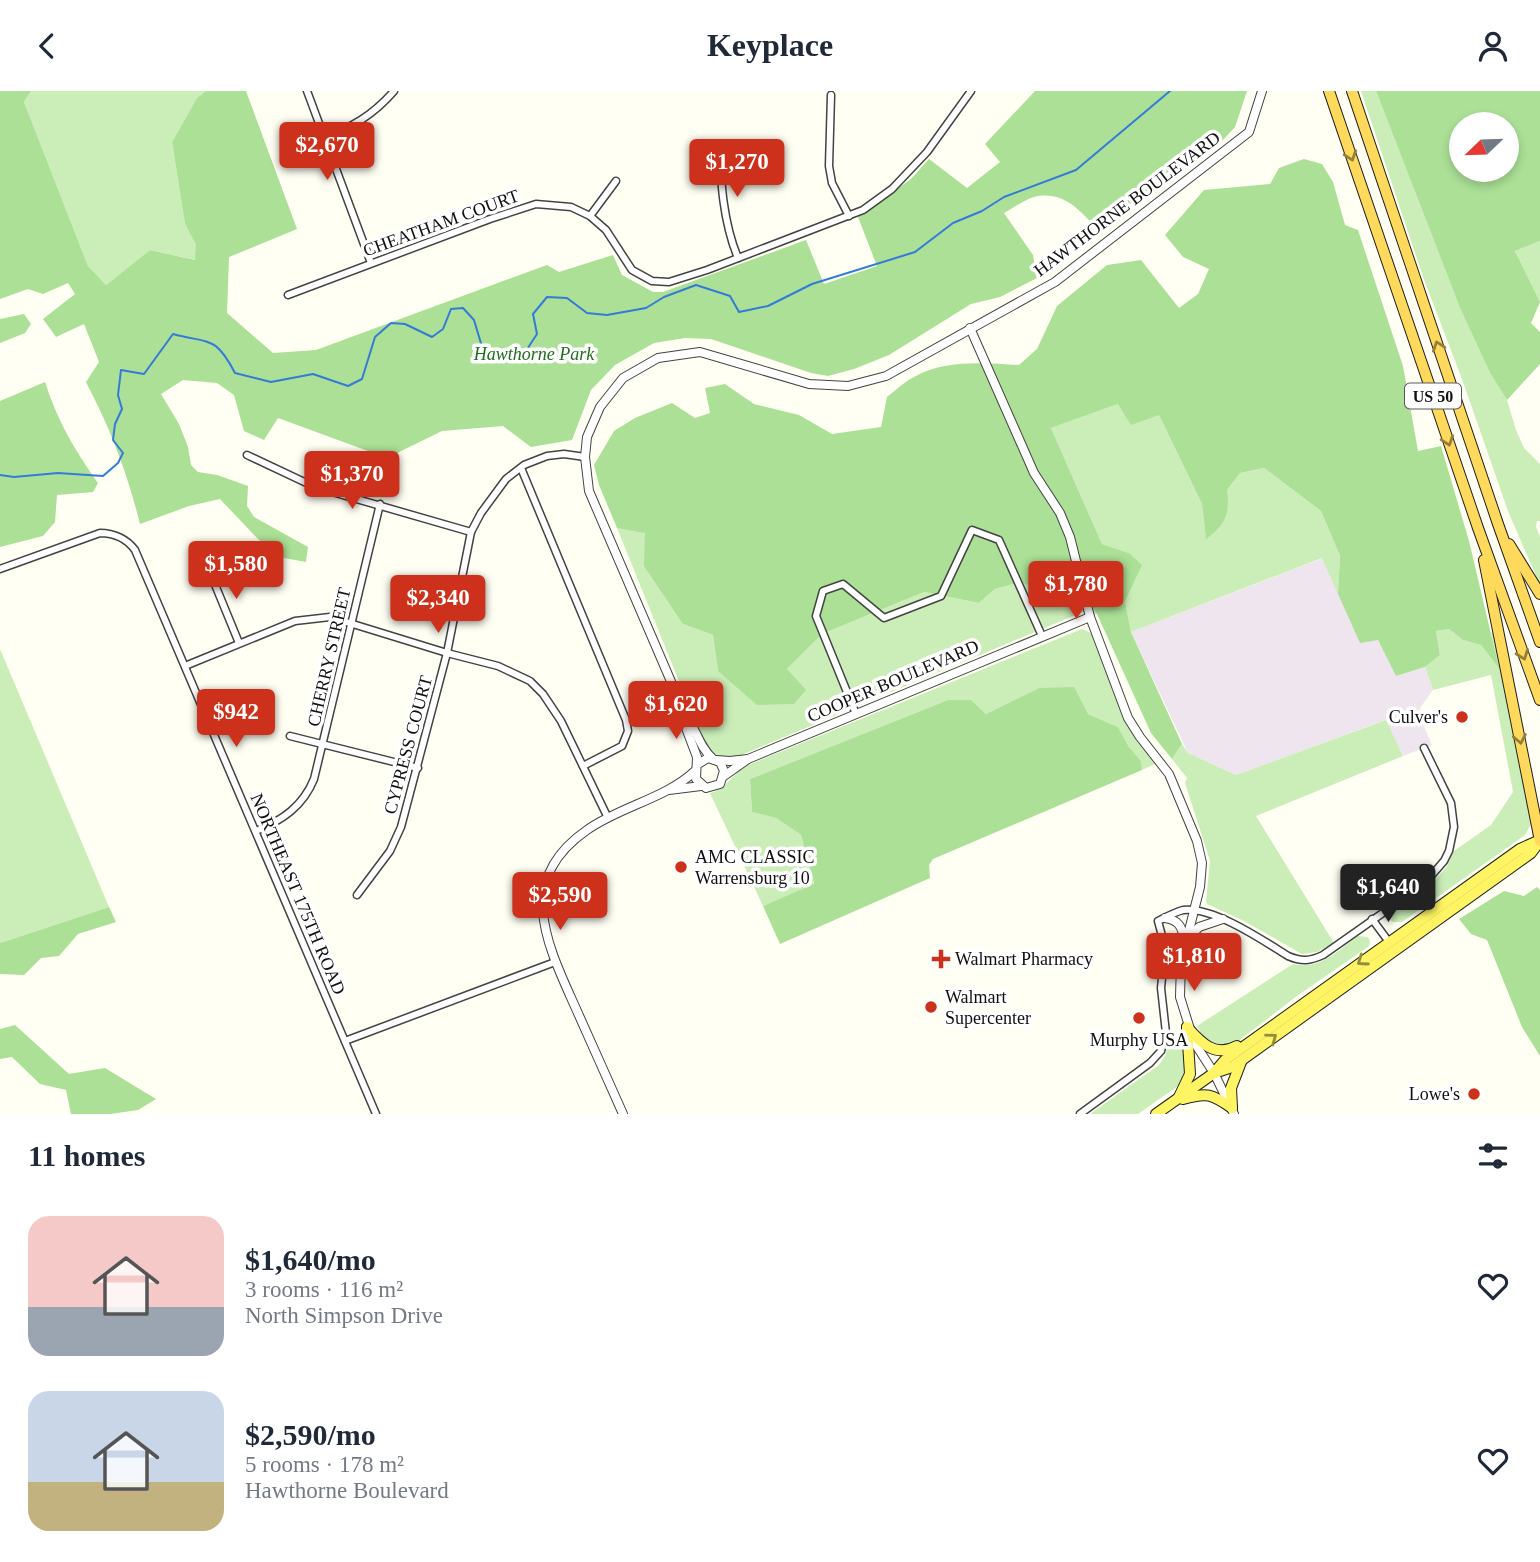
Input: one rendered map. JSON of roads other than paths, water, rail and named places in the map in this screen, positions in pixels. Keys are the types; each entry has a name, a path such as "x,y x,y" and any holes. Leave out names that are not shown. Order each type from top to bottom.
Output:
{"highway":[{"name":"US 50","path":"1329,91 1478,528 1540,700"},
{"name":"US 50","path":"1352,91 1540,642"},
{"path":"1498,524 1540,594"},
{"path":"1478,528 1540,840"}],"main road":[{"path":"1156,1114 1214,1073 1225,1060 1256,1037 1389,942 1520,849 1540,840"},
{"path":"1214,1073 1232,1067 1531,853 1540,840"},
{"path":"1187,1027 1201,1044 1220,1051 1256,1037"},
{"path":"1176,1101 1190,1074 1187,1027"},
{"path":"1233,1111 1231,1088 1243,1059"},
{"path":"1176,1101 1196,1095 1213,1095 1233,1111"}],"street":[{"path":"307,91 371,263"},
{"path":"325,137 362,120 382,105 394,91"},
{"path":"616,181 590,216 606,230 632,270 652,281 669,282 863,209 892,188 927,152 971,91"},
{"name":"HAWTHORNE BOULEVARD","path":"696,767 695,750 685,714 589,491 585,457 587,437 600,407 623,378 658,358 700,352 809,384 848,386 886,376 1055,282 1249,132 1262,91"},
{"path":"831,95 829,166 832,183 849,216"},
{"path":"719,144 727,223 738,258"},
{"name":"CHEATHAM COURT","path":"288,295 536,204 570,207 590,216"},
{"path":"970,328 1034,473 1060,513 1070,537 1090,617 1128,718 1170,774 1174,790 1197,841 1202,863 1200,887 1185,943 1179,980 1180,997 1187,1027 1233,1111"},
{"name":"CYPRESS COURT","path":"358,895 390,851 401,827 447,653 471,532 506,479 521,468 547,456 564,454 585,457"},
{"path":"247,455 315,487 471,532"},
{"path":"521,468 626,720 628,731 622,745 583,767"},
{"name":"CHERRY STREET","path":"256,831 285,816 298,806 309,792 323,745 380,504"},
{"path":"856,714 816,616 823,591 843,585 884,618 941,596 972,530 999,540 1042,636"},
{"name":"NORTHEAST 175TH ROAD","path":"0,569 95,534 117,535 135,550 376,1114"},
{"path":"209,570 239,643"},
{"path":"185,666 295,621 330,617 498,666 530,681 552,707 608,818"},
{"name":"COOPER BOULEVARD","path":"724,776 748,759 1090,617"},
{"name":"HAWTHORNE BOULEVARD","path":"685,714 693,724 705,751 714,759"},
{"path":"290,736 418,768"},
{"path":"1080,1114 1150,1063 1161,1051 1166,1033 1161,996 1165,947 1158,921 1183,910 1194,911 1223,919 1289,956 1305,961 1324,955 1430,879 1449,851 1454,827 1451,803 1424,748"},
{"path":"623,1114 548,945 542,915 543,898 554,864 575,839 608,818 669,790 705,759 714,759 723,766 724,776 715,787 669,790"},
{"name":"COOPER BOULEVARD","path":"714,759 748,759"},
{"path":"696,767 696,779 701,786"},
{"path":"1165,918 1174,919 1182,927 1185,943"},
{"path":"1185,943 1199,927 1223,919"},
{"path":"1372,919 1389,942"},
{"path":"345,1041 555,962"}],"waterway":[{"path":"0,475 14,477 58,473 103,476 118,463 123,453 113,440 115,424 122,409 118,395 121,370 144,374 173,334 210,343 222,352 235,373 271,382 313,374 348,386 362,379 375,337 391,323 405,324 432,337 443,329 451,309 463,308 474,320 483,350 502,360 520,360 537,334 533,314 547,297 567,298 587,313 607,315 646,308 664,297 696,285 730,296 739,312 768,306 812,284 915,252 953,223 982,211 1004,197 1076,170 1170,91"}],"place":[{"name":"Culver's","path":"1462,717"},
{"name":"AMC CLASSIC Warrensburg 10","path":"681,867"},
{"name":"Walmart Pharmacy","path":"941,959"},
{"name":"Walmart Supercenter","path":"931,1007"},
{"name":"Murphy USA","path":"1139,1018"},
{"name":"Lowe's","path":"1474,1094"}],"park label":[{"name":"Hawthorne Park","path":"534,354"}]}
